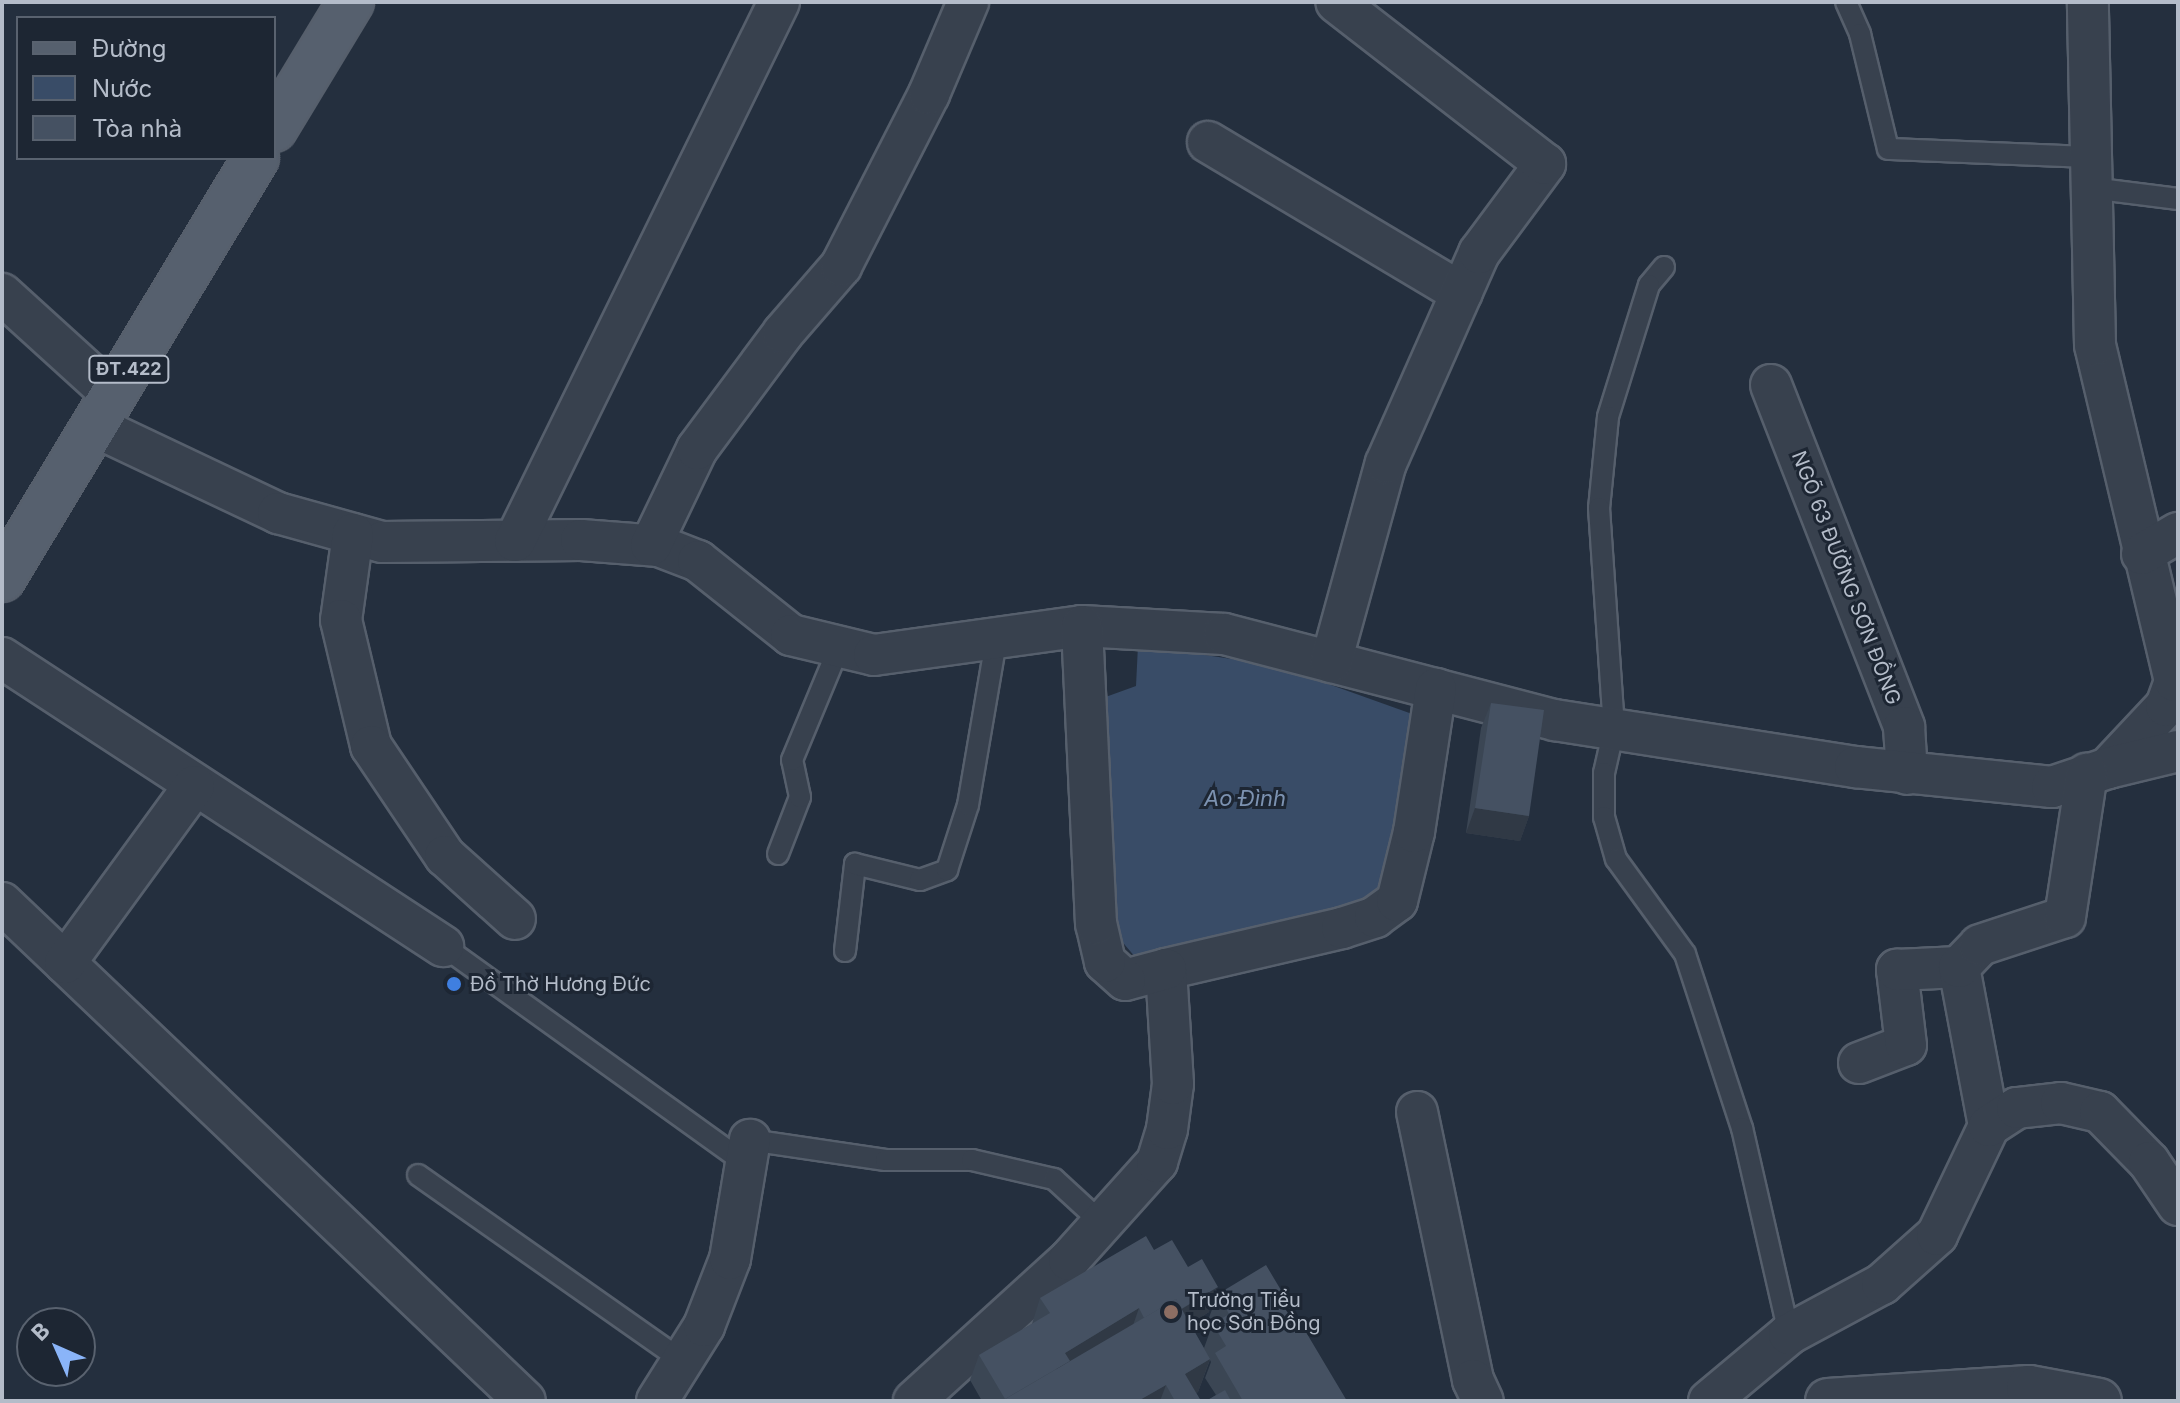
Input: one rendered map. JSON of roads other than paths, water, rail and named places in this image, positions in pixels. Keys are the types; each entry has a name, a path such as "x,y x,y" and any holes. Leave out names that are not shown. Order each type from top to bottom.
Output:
{"main road":[{"path":"276,126 351,2"},
{"name":"ĐT.422","path":"2,579 255,160"}],"street":[{"path":"515,541 779,2"},
{"path":"1331,662 1386,463 1479,253 1545,164 1336,2"},
{"path":"1859,1063 1906,1045 1897,970 1959,967 1980,945 2065,917 2098,771 2166,706 2175,681 2142,554 2095,345 2088,2"},
{"path":"651,545 697,449 783,333 841,266 929,94 961,5"},
{"path":"1208,142 1461,293"},
{"path":"2,294 104,411 278,513 382,542 515,541 651,545 698,561 791,635 874,655 1082,626 1224,634 1555,720 1907,774 2052,787 2098,771 2178,751"},
{"name":"NGÕ 63 ĐƯỜNG SƠN ĐỒNG","path":"1771,385 1904,727 1907,774"},
{"path":"2142,554 2178,533"},
{"path":"353,534 341,620 371,746 445,856 515,919"},
{"path":"1082,626 1096,924 1105,962 1125,980 1342,928 1375,917 1397,901 1414,832 1436,689"},
{"path":"2,658 443,946"},
{"path":"65,963 194,786"},
{"path":"2,903 525,1401"},
{"path":"1959,967 1989,1126"},
{"path":"914,1401 1103,1224 1157,1162 1167,1129 1173,1084 1166,969"},
{"path":"1709,1401 1789,1334 1882,1284 1937,1235 1989,1126 2017,1108 2046,1104 2100,1112 2149,1162 2178,1205"},
{"path":"1417,1112 1473,1380 1483,1401"},
{"path":"657,1401 704,1326 730,1259 747,1151"},
{"path":"1828,1401 2029,1388 2099,1401"}],"lane":[{"path":"1846,2 1860,34 1888,149 2091,172 2178,199"},
{"path":"1664,267 1644,299 1608,417 1599,508 1614,729 1604,773 1604,817 1616,859 1685,954 1742,1128 1789,1334"},
{"path":"845,951 855,864 920,880 947,870 968,805 997,636"},
{"path":"778,854 800,797 792,760 839,647"},
{"path":"443,946 747,1151 886,1160 972,1160 1054,1179 1103,1224"},
{"path":"418,1175 681,1360"}],"water":[{"name":"Ao Đình","path":"1138,645 1278,666 1415,715 1388,889 1304,927 1136,958 1119,938 1111,912 1100,699 1136,686"}],"place":[{"name":"Đồ Thờ Hương Đức","path":"454,984"},
{"name":"Trường Tiểu học Sơn Đồng","path":"1171,1312"}]}
